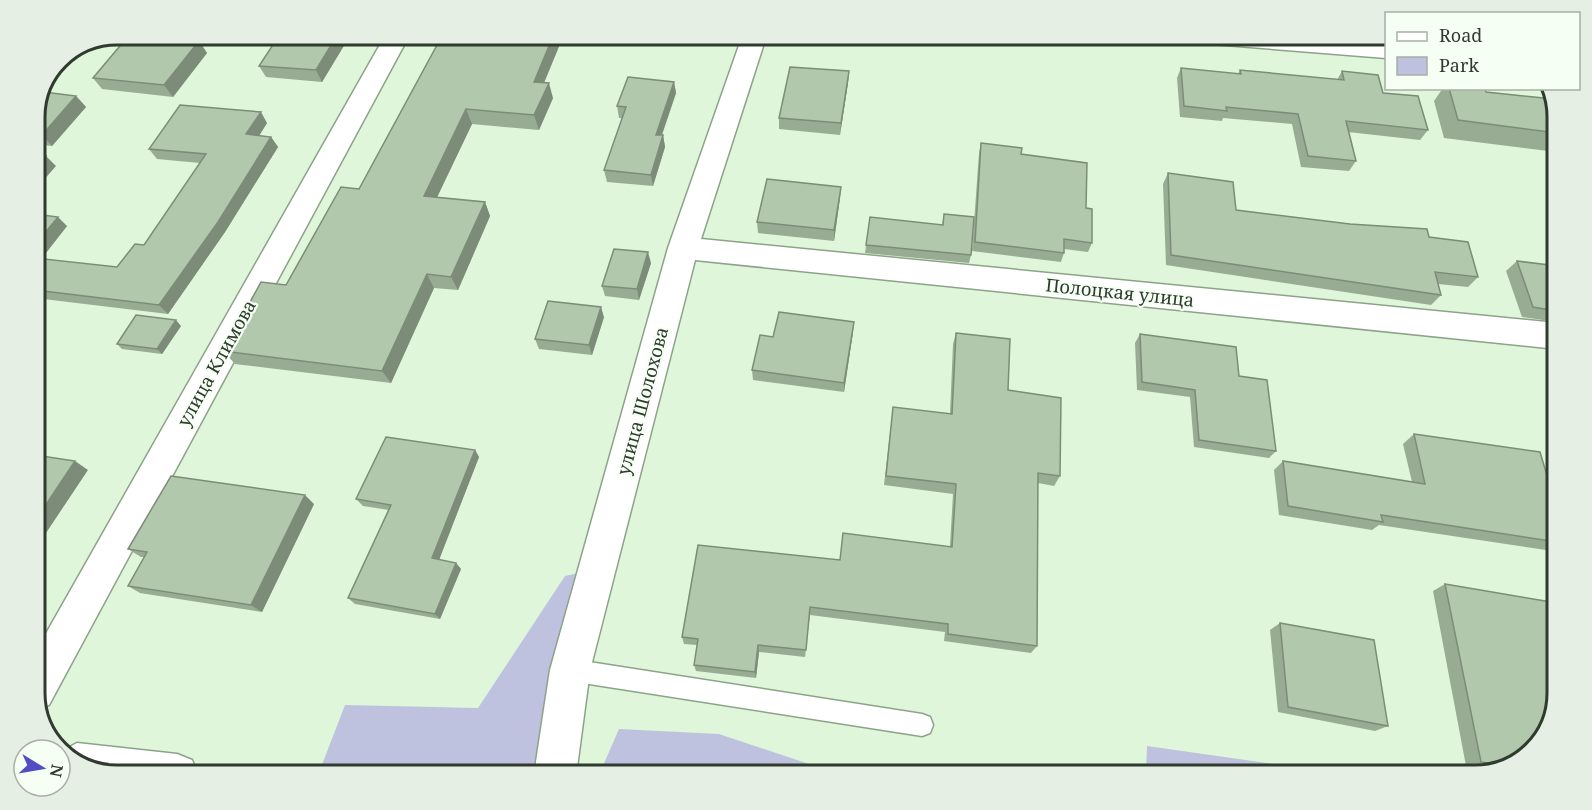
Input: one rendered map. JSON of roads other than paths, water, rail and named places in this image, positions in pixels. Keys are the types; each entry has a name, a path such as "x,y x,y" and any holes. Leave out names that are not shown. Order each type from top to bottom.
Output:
{"street":[{"name":"улица Климова","path":"45,673 392,45"},
{"name":"улица Шолохова","path":"557,765 570,670 682,248 751,45"},
{"path":"1324,45 1385,50"},
{"name":"Полоцкая улица","path":"682,248 1547,335"}],"lane":[{"path":"570,670 922,725"}]}
